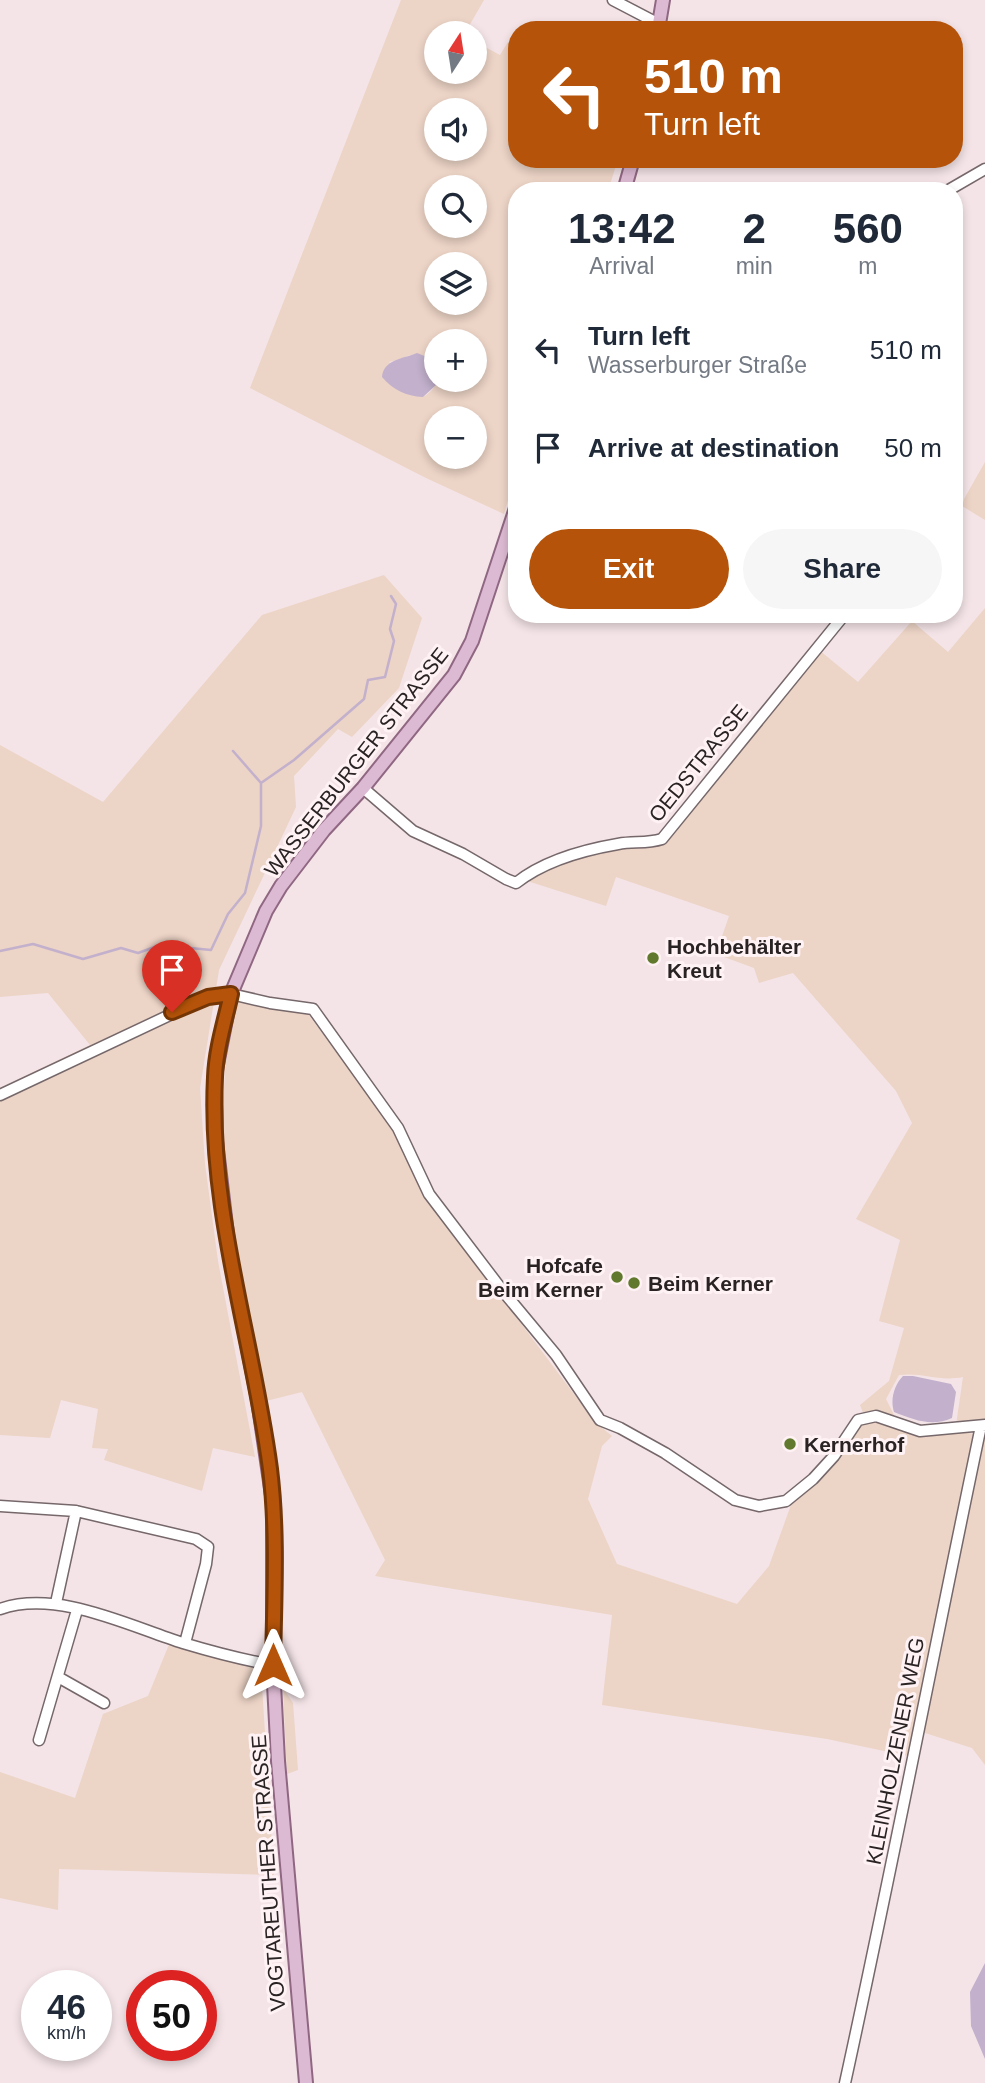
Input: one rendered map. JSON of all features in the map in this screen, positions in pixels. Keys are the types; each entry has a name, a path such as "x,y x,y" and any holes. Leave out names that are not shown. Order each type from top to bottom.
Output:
{"main road":[{"path":"659,21 663,0"},
{"name":"WASSERBURGER STRASSE","path":"231,994 266,911 281,886 324,830 363,789 454,675 477,629 508,533"},
{"name":"VOGTAREUTHER STRASSE","path":"231,994 215,1075 216,1141 229,1251 258,1399 272,1490 273,1665 293,1951 306,2083"}],"street":[{"path":"613,0 648,21"},
{"path":"963,182 985,169"},
{"name":"OEDSTRASSE","path":"363,789 413,831 516,883 525,875 565,856 621,843 647,843 662,839 838,623"},
{"path":"0,1095 196,1001 231,994 313,1009 398,1128 429,1194 502,1290 556,1354 600,1420 620,1428 665,1454 735,1500 759,1506 786,1501 813,1479 834,1456 858,1420 876,1416 920,1431 983,1426"},
{"name":"KLEINHOLZENER WEG","path":"845,2083 983,1426"},
{"path":"0,1506 76,1511 196,1539 208,1547 185,1643"},
{"path":"56,1603 76,1511"},
{"path":"0,1609 56,1603 185,1643 273,1665"},
{"path":"39,1740 77,1610"},
{"path":"58,1677 104,1703"}],"shaded area":[{"path":"401,0 484,0 472,21 424,21 424,84 487,84 487,48 500,55 508,42 508,168 615,168 611,182 508,182 508,501 504,514 426,478 250,388"},
{"path":"417,353 424,356 424,392 428,392 423,397 400,391 382,377 386,366"},
{"path":"985,462 985,520 963,507 964,499"},
{"path":"384,575 422,618 399,688 352,737 338,729 294,776 296,807 219,970 200,1088 205,1164 218,1261 255,1457 213,1448 202,1491 104,1460 108,1449 92,1448 98,1409 61,1400 50,1438 0,1435 0,1088 90,1045 48,993 0,997 0,745 103,802 262,615"},
{"path":"985,608 985,1421 956,1425 963,1377 899,1375 886,1399 896,1419 864,1415 860,1405 889,1381 904,1328 879,1321 900,1240 856,1219 912,1123 896,1091 793,973 759,983 754,968 716,954 729,916 616,877 606,906 524,880 567,859 625,845 649,846 669,840 819,650 858,682 910,623 914,623 948,652"},
{"path":"236,1001 308,1014 394,1130 426,1197 595,1422 612,1436 602,1446 588,1499 617,1564 737,1604 769,1566 792,1502 859,1424 867,1420 910,1432 973,1434 908,1756 827,1739 602,1705 612,1615 375,1576 385,1560 302,1392 266,1401 237,1252 225,1151 227,1051"},
{"path":"903,1376 951,1384 956,1392 952,1418 930,1422 894,1412 894,1393"},
{"path":"985,1433 985,1765 972,1748 922,1732"},
{"path":"170,1642 261,1670 274,1875 59,1869 58,1910 0,1898 0,1772 75,1798 103,1714 148,1696"},
{"path":"283,1688 293,1703 298,1770 287,1774"},
{"path":"985,1963 985,2059 971,2026 970,1992"}],"waterway":[{"path":"0,951 33,944 83,959 121,948 138,953 160,945 211,950 228,914 245,893 261,826 261,783 294,760 364,699 368,680 385,677 394,641 390,629 396,604 391,596"},
{"path":"233,751 261,783"}],"place":[{"name":"Hochbehälter Kreut","path":"653,958"},
{"name":"Hofcafe Beim Kerner","path":"617,1277"},
{"name":"Beim Kerner","path":"634,1283"},
{"name":"Kernerhof","path":"790,1444"}],"route":[{"path":"172,1012 208,997 231,994 215,1075 216,1141 229,1251 270,1467 274,1555 273,1665"}]}
